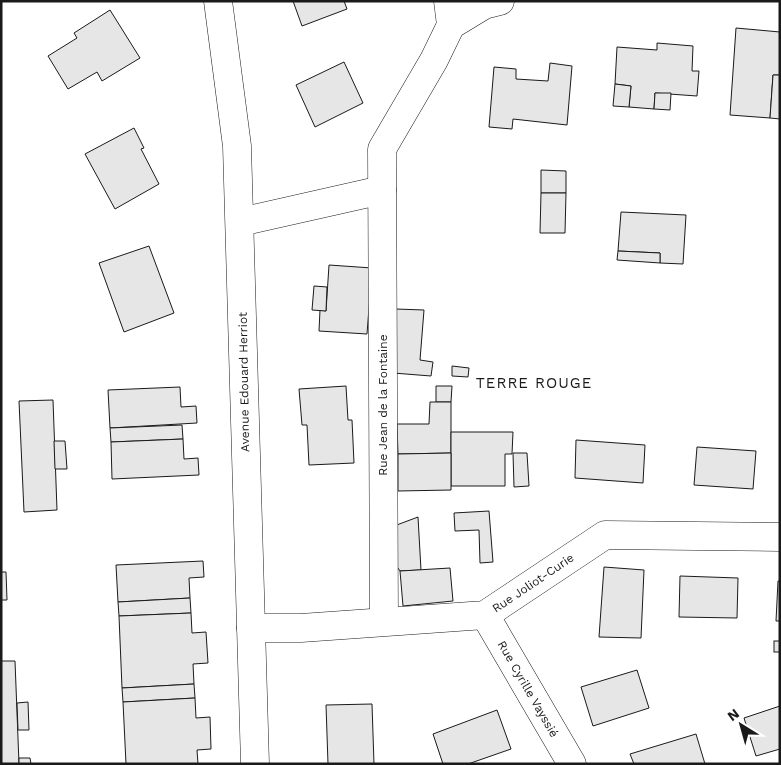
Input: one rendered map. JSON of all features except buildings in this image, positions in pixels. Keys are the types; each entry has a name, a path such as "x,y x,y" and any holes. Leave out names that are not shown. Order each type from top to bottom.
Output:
{"street":[{"name":"Avenue Edouard Herriot","path":"218,1 237,146 256,764"},
{"path":"449,13 500,1"},
{"name":"Rue Jean de la Fontaine","path":"384,621 382,149 434,60 449,13"},
{"path":"240,222 382,190"},
{"name":"Rue Joliot-Curie","path":"251,628 300,628 485,615 605,535 780,537"},
{"name":"Rue Cyrille Vayssié","path":"485,615 572,764"}],"district":[{"name":"TERRE ROUGE","path":"534,383"}]}
